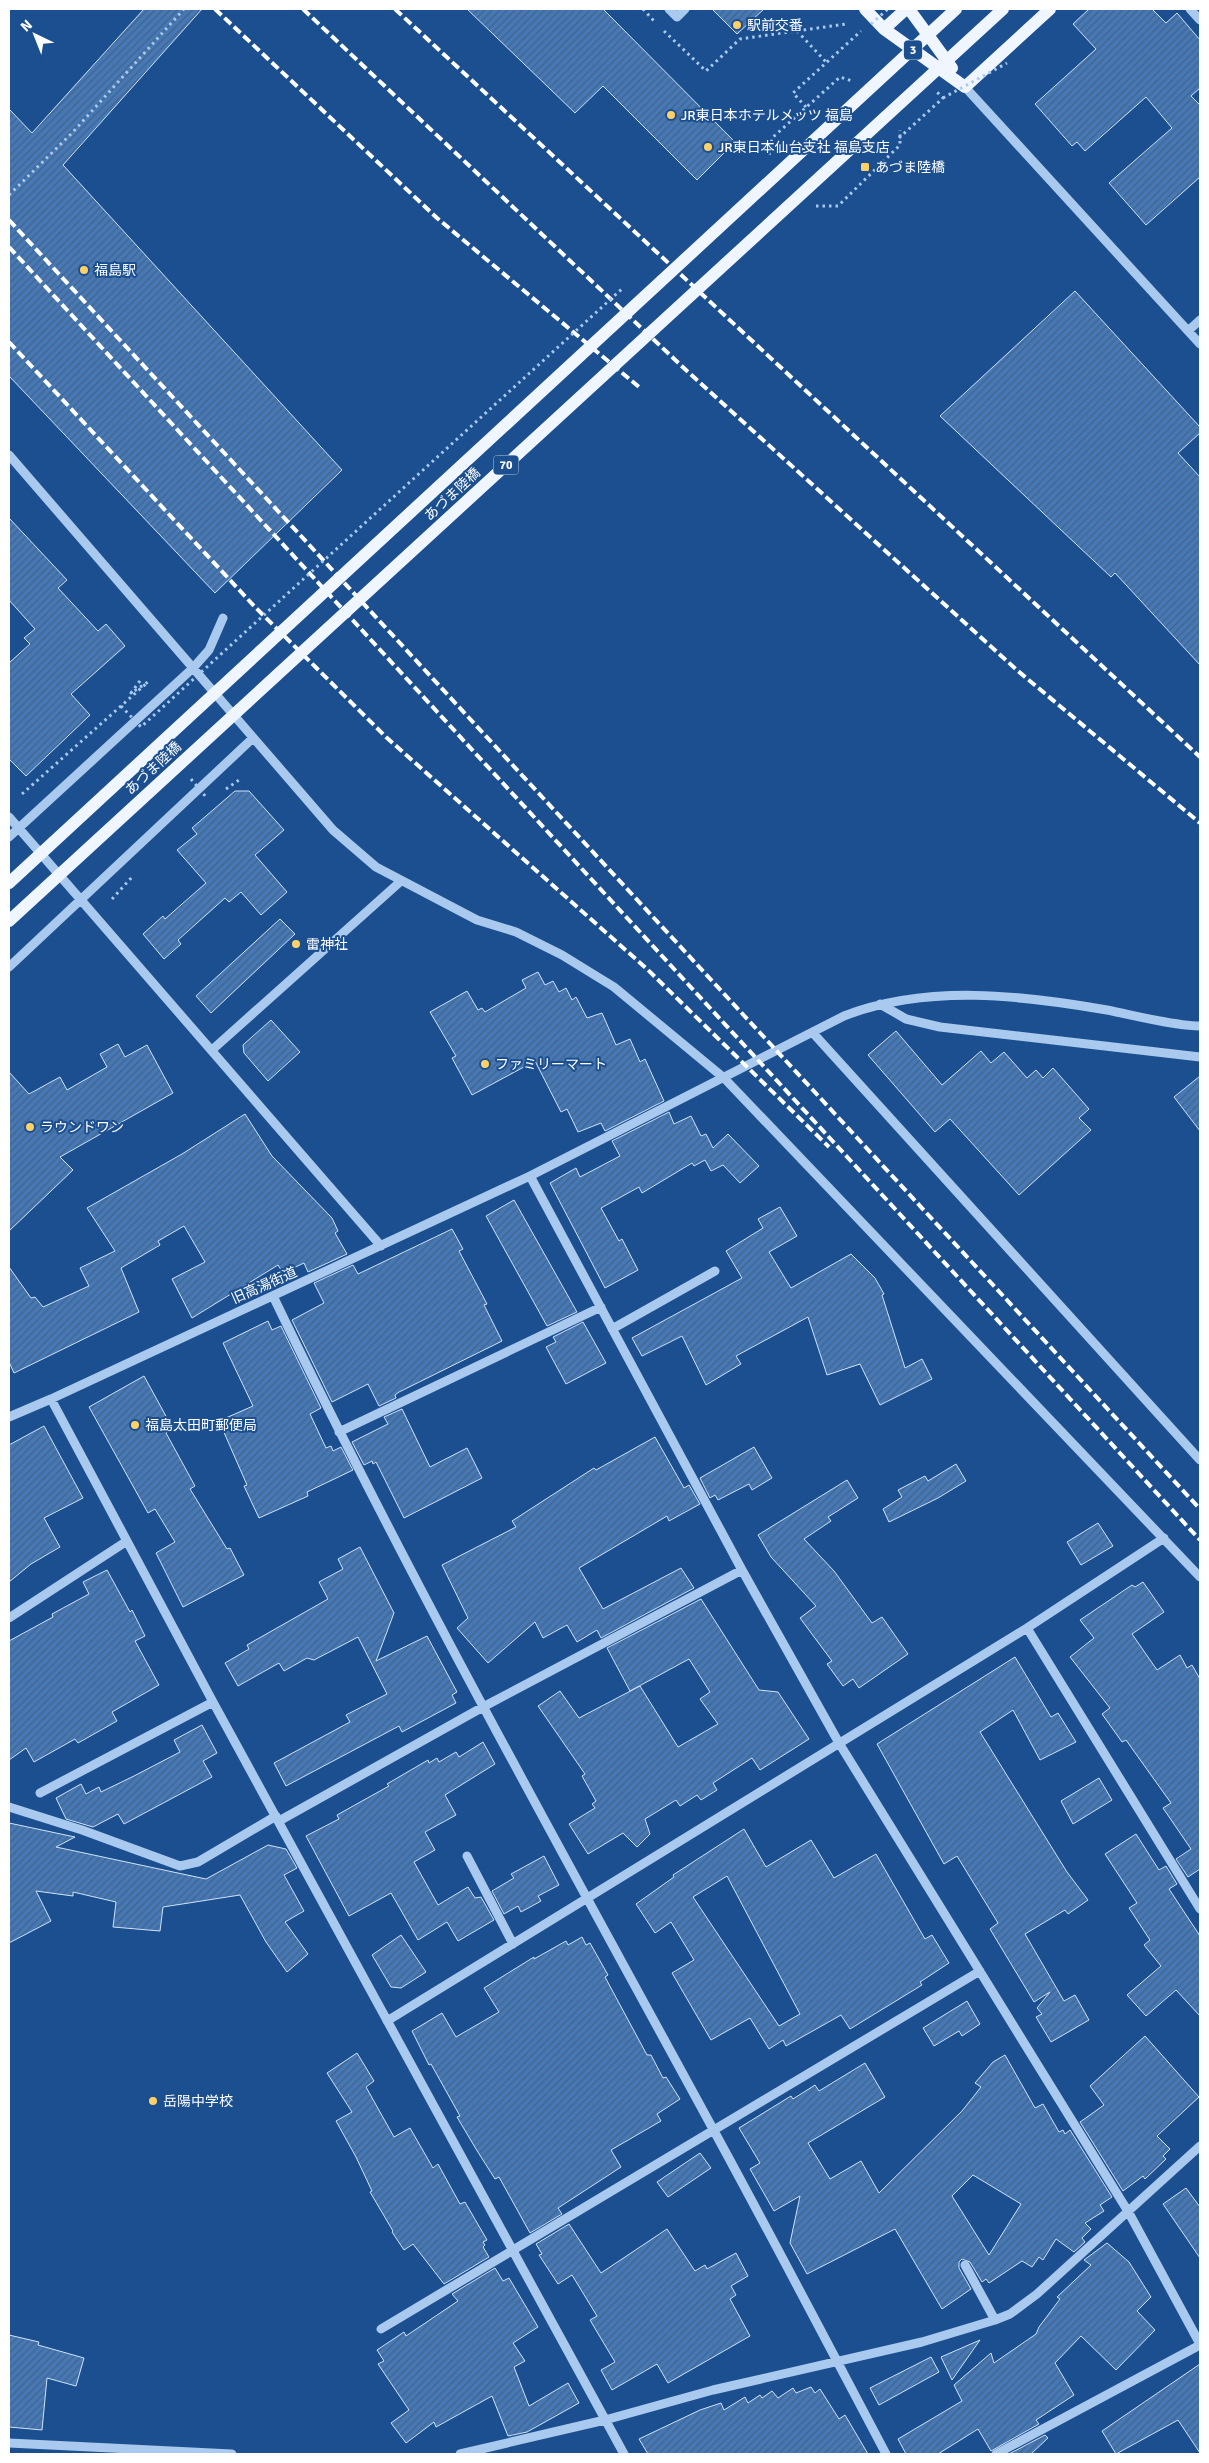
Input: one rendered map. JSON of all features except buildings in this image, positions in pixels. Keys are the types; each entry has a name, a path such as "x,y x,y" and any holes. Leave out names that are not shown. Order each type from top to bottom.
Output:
{"main road":[{"name":"3","path":"864,9 884,29 965,87"},
{"name":"3","path":"884,29 908,9 965,87"},
{"name":"あづま陸橋","path":"9,883 956,9"},
{"name":"あづま陸橋","path":"9,921 1003,9"},
{"path":"965,87 1050,9"}],"street":[{"path":"669,9 677,17 685,9"},
{"path":"1190,9 1200,20"},
{"path":"965,87 1200,344"},
{"path":"1188,331 1200,320"},
{"path":"9,455 333,830 376,868 477,920 516,932 569,959 614,986 724,1078 1200,1577"},
{"path":"9,837 193,668 209,650 223,618"},
{"path":"9,968 253,738"},
{"path":"9,817 381,1246"},
{"path":"212,1050 401,880"},
{"name":"旧高湯街道","path":"9,1417 530,1176 844,1016 880,1004 922,997 988,996 1083,1006 1200,1026"},
{"path":"880,1004 906,1019 940,1027 1200,1057"},
{"path":"812,1033 1200,1460"},
{"path":"530,1176 742,1570 839,1743 1129,2212 1200,2344 996,2454"},
{"path":"612,1329 715,1271"},
{"path":"273,1296 338,1432 483,1707 714,2130 886,2454"},
{"path":"338,1432 601,1307"},
{"path":"51,1399 213,1702 624,2454"},
{"path":"387,2021 1027,1628 1164,1538"},
{"path":"9,1618 127,1541"},
{"path":"9,1807 82,1830 180,1866 198,1862 483,1707 742,1570"},
{"path":"1027,1628 1200,1909"},
{"path":"40,1793 213,1702"},
{"path":"466,1856 513,1944"},
{"path":"381,2329 980,1971"},
{"path":"460,2454 606,2420 713,2390 922,2342 1010,2314 1037,2294 1200,2146"},
{"path":"965,2265 995,2320"},
{"path":"9,2443 232,2454"}],"path":[{"path":"9,196 73,132 184,9"},
{"path":"642,9 656,22"},
{"path":"871,24 888,9"},
{"path":"662,28 706,71 740,39 846,24"},
{"path":"797,31 826,63 793,94 806,107"},
{"path":"899,138 943,98 1007,62"},
{"path":"763,160 770,153 772,138 840,77 856,82"},
{"path":"121,706 141,727 631,280"},
{"path":"22,794 148,682 131,693 142,678"},
{"path":"190,780 206,797"}],"railway":[{"path":"215,9 437,218 639,387"},
{"path":"303,9 687,371 1018,671 1200,823"},
{"path":"395,9 1200,757"},
{"path":"9,220 1200,1509"},
{"path":"9,247 1200,1540"},
{"path":"9,342 255,607 386,737 647,969 829,1147"}],"place":[{"name":"駅前交番","path":"737,25"},
{"name":"JR東日本ホテルメッツ 福島","path":"671,115"},
{"name":"JR東日本仙台支社 福島支店","path":"708,147"},
{"name":"あづま陸橋","path":"865,167"},
{"name":"福島駅","path":"84,270"},
{"name":"雷神社","path":"296,944"},
{"name":"ファミリーマート","path":"485,1064"},
{"name":"ラウンドワン","path":"30,1127"},
{"name":"福島太田町郵便局","path":"135,1425"},
{"name":"岳陽中学校","path":"153,2101"}]}
